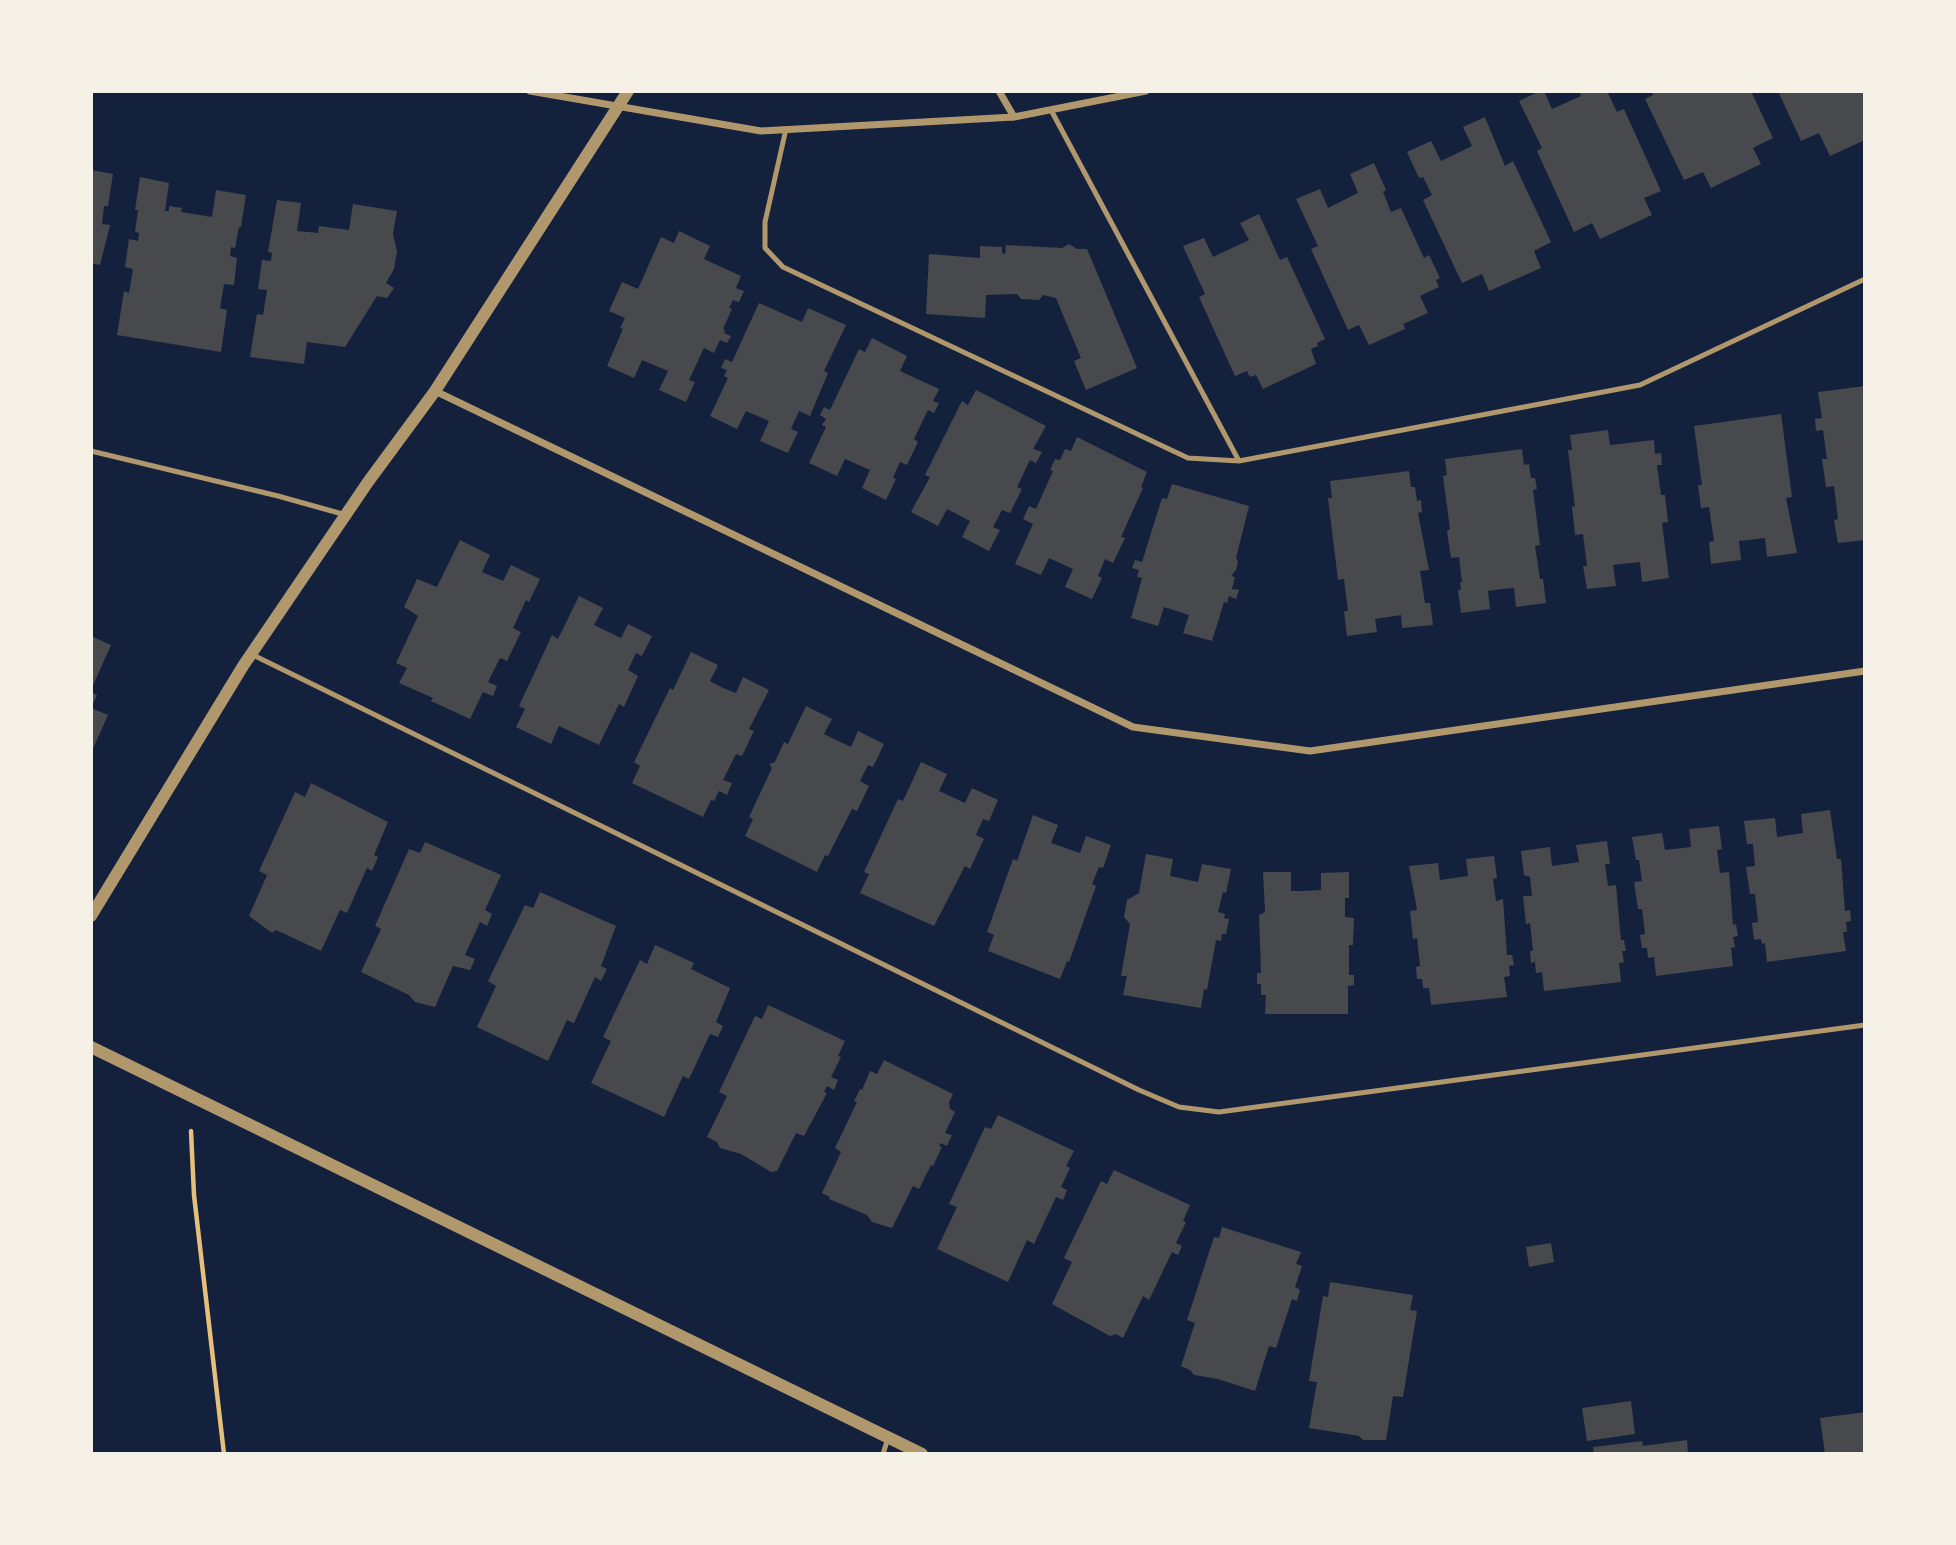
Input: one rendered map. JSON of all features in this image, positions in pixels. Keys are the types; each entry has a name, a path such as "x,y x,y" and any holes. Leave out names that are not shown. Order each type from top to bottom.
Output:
{"street":[{"path":"530,91 761,131 1014,117 1146,91"},
{"path":"91,916 251,654 435,391 628,91"},
{"path":"999,91 1014,117"},
{"path":"435,391 1133,727 1310,751 1865,671"},
{"path":"91,1047 922,1454"}],"lane":[{"path":"1051,110 1239,461"},
{"path":"786,129 765,222 765,248 783,267 1188,458 1239,461 1640,386 1865,279"},
{"path":"91,451 346,515"},
{"path":"251,654 1126,1084 1179,1107 1219,1112 1865,1025"},
{"path":"883,1454 888,1438"}],"path":[{"path":"189,1095 194,1195 223,1454"}],"building":[{"path":"1544,91 1552,109 1581,96 1579,91 1607,91 1617,112 1624,109 1661,191 1644,198 1652,215 1600,239 1592,223 1574,232 1537,151 1542,148 1519,101"},
{"path":"1651,91 1751,91 1773,138 1753,148 1761,164 1711,188 1703,172 1684,180 1645,99 1653,95"},
{"path":"1778,91 1865,91 1865,140 1830,156 1819,133 1801,141"},
{"path":"1485,117 1505,166 1513,161 1551,242 1534,251 1541,268 1489,291 1482,274 1462,283 1423,200 1432,195 1423,177 1419,178 1407,152 1431,141 1441,161 1472,146 1463,127"},
{"path":"1374,163 1386,190 1383,192 1391,212 1401,208 1424,258 1429,255 1440,278 1436,280 1439,287 1420,296 1428,313 1403,324 1405,329 1369,345 1359,325 1348,330 1311,249 1318,246 1296,199 1320,189 1328,208 1358,193 1350,174"},
{"path":"91,170 113,174 108,206 104,206 102,224 110,225 100,265 91,263"},
{"path":"140,177 169,183 165,211 169,211 169,206 182,208 181,212 212,217 216,190 246,195 235,248 231,247 230,256 237,258 234,285 224,284 220,308 227,310 221,352 117,335 124,291 129,293 133,269 125,267 129,239 138,241 139,233 135,232 138,210 135,210"},
{"path":"277,200 301,203 297,231 318,233 319,226 349,230 353,204 397,211 393,234 397,251 394,269 386,283 394,288 387,298 377,296 345,347 307,342 304,364 250,357 257,314 263,315 267,290 258,289 262,260 271,261 272,253 268,252"},
{"path":"1259,214 1280,260 1287,257 1325,339 1311,349 1316,364 1263,389 1256,375 1250,377 1247,371 1235,376 1199,297 1205,294 1183,246 1204,238 1213,257 1249,240 1240,223"},
{"path":"679,231 710,246 704,259 741,276 736,288 744,291 739,302 733,300 729,308 732,309 723,329 724,333 731,336 727,343 720,340 714,353 704,348 689,380 695,382 686,402 659,390 668,371 642,360 634,378 607,366 625,318 609,311 622,282 638,289 661,237 674,243"},
{"path":"1069,244 1077,249 1087,249 1137,368 1086,390 1074,361 1081,358 1056,298 1043,295 1039,300 1021,299 1017,294 986,295 985,318 926,314 929,254 980,258 980,246 1002,247 1002,253 1005,254 1006,245 1062,248"},
{"path":"759,303 802,322 808,308 846,325 824,371 828,373 810,416 799,411 791,429 798,432 788,453 760,441 769,421 746,411 737,429 710,416 728,378 724,376 727,370 721,368 725,359 732,362"},
{"path":"872,338 907,356 900,371 939,389 933,401 939,403 934,413 928,410 914,439 918,442 907,465 900,462 893,478 896,479 886,500 862,488 870,470 845,459 837,476 809,463 826,427 822,425 826,419 820,415 824,407 830,410 859,349 865,352"},
{"path":"1865,386 1865,540 1838,543 1834,520 1838,519 1834,486 1826,487 1822,459 1827,459 1823,430 1816,431 1815,419 1822,418 1818,392"},
{"path":"976,390 1046,426 1033,449 1042,452 1036,463 1030,460 1017,487 1022,489 1010,513 1002,510 993,527 1000,530 989,551 962,537 970,521 947,509 938,526 911,512 930,477 925,475 962,401 968,405"},
{"path":"1781,414 1792,497 1786,498 1797,553 1767,557 1765,538 1739,541 1741,560 1711,564 1709,542 1714,541 1709,507 1701,508 1698,485 1702,485 1694,426"},
{"path":"1608,430 1610,445 1654,440 1655,454 1661,453 1662,465 1657,465 1661,495 1665,495 1668,522 1662,523 1669,578 1642,582 1640,562 1613,565 1616,586 1587,589 1583,566 1587,566 1583,534 1575,535 1572,506 1575,507 1568,450 1572,450 1570,435"},
{"path":"1077,437 1147,472 1141,487 1143,488 1121,537 1125,538 1113,563 1105,559 1098,576 1102,578 1092,599 1065,587 1073,569 1049,558 1041,575 1015,564 1033,524 1023,519 1029,506 1036,509 1053,471 1050,470 1055,459 1060,460 1065,449 1071,451"},
{"path":"1522,449 1524,465 1529,464 1531,478 1535,478 1537,489 1533,490 1540,545 1535,546 1546,603 1516,607 1514,588 1502,589 1488,591 1490,609 1461,613 1458,591 1462,582 1459,557 1451,558 1447,531 1450,529 1443,476 1447,475 1445,459"},
{"path":"1409,471 1411,487 1415,487 1417,501 1421,500 1422,512 1418,513 1429,570 1420,571 1425,603 1430,603 1433,625 1402,628 1401,615 1375,619 1377,632 1347,636 1344,611 1348,611 1344,579 1338,580 1328,498 1332,498 1330,481"},
{"path":"1172,484 1249,506 1236,558 1236,570 1231,576 1235,577 1232,589 1239,590 1236,599 1229,596 1227,603 1224,602 1212,641 1183,633 1189,615 1164,607 1158,626 1131,618 1142,578 1137,577 1139,570 1132,568 1135,560 1142,562 1162,498 1167,499"},
{"path":"460,540 490,555 482,572 503,581 511,565 540,579 529,602 526,600 513,628 521,632 507,661 500,658 488,682 497,686 493,696 483,692 470,719 399,683 407,668 396,663 418,616 404,607 417,579 437,587"},
{"path":"579,596 603,608 594,625 621,638 628,624 652,636 642,656 636,653 628,670 638,676 624,707 619,704 599,745 559,726 551,744 516,727 525,709 519,706 552,635 558,639"},
{"path":"91,636 111,645 91,690"},
{"path":"691,652 718,665 710,681 721,687 736,693 743,677 769,690 749,729 754,731 742,756 736,754 723,780 732,783 727,795 719,791 703,817 632,783 640,766 634,762"},
{"path":"91,692 97,695 91,708"},
{"path":"806,706 832,719 824,734 836,740 851,747 858,731 884,744 873,767 868,765 860,781 869,786 857,811 852,809 817,872 745,836 753,819 749,817 772,768 769,764 775,762 784,742 788,744"},
{"path":"91,708 108,715 91,753"},
{"path":"921,762 947,774 939,791 965,803 972,788 998,800 989,821 983,819 976,835 984,839 970,869 965,866 934,926 860,893 869,874 864,872 898,799 903,801"},
{"path":"311,783 388,822 374,855 378,857 372,871 367,868 347,913 340,910 321,951 276,930 272,933 249,916 267,875 259,871 295,792 305,797"},
{"path":"1830,810 1837,859 1841,859 1845,911 1850,910 1851,921 1846,922 1847,932 1843,932 1846,951 1767,962 1765,943 1762,944 1761,939 1754,940 1752,923 1758,922 1755,894 1750,894 1746,867 1755,866 1753,844 1747,844 1744,821 1775,818 1777,837 1803,833 1801,814"},
{"path":"1033,815 1058,825 1051,843 1080,853 1086,836 1111,845 1103,868 1099,867 1092,884 1096,886 1069,962 1067,961 1060,979 988,951 994,935 987,932 1013,859 1017,861"},
{"path":"1719,826 1722,849 1717,850 1720,873 1729,872 1733,925 1736,924 1738,936 1733,937 1735,947 1731,948 1733,966 1656,976 1654,957 1648,958 1647,948 1642,948 1640,935 1645,934 1642,909 1638,909 1634,882 1642,881 1632,837 1662,833 1665,850 1691,847 1689,829"},
{"path":"1607,841 1610,864 1605,864 1608,886 1616,885 1621,940 1624,940 1626,951 1622,951 1624,962 1619,963 1621,982 1544,991 1542,972 1536,973 1535,962 1531,963 1530,951 1533,951 1530,923 1526,924 1523,896 1532,896 1530,877 1524,875 1521,851 1550,847 1552,866 1579,862 1576,845"},
{"path":"425,842 501,875 485,910 492,914 487,926 480,922 465,955 475,959 470,970 453,966 435,1007 415,1002 409,995 361,972 381,929 375,926 409,849 420,853"},
{"path":"1146,854 1173,859 1170,876 1198,882 1202,864 1231,869 1226,893 1223,892 1218,912 1229,919 1226,934 1222,934 1221,941 1216,940 1201,1008 1123,995 1127,976 1121,976 1130,924 1124,917 1127,900 1139,893"},
{"path":"1494,856 1496,901 1503,899 1507,955 1512,955 1514,965 1509,966 1510,976 1504,977 1507,997 1431,1005 1429,988 1423,988 1422,979 1417,979 1416,967 1420,966 1410,911 1417,910 1409,866 1438,863 1440,880 1468,876 1466,859"},
{"path":"1263,872 1291,872 1291,891 1304,891 1321,890 1321,873 1349,872 1349,898 1345,898 1345,917 1354,918 1353,945 1349,945 1349,975 1354,975 1354,985 1348,986 1348,1014 1265,1014 1266,995 1261,995 1261,984 1257,984 1257,973 1261,973 1259,915 1265,912"},
{"path":"540,892 616,926 601,966 607,969 601,981 595,977 574,1023 567,1020 548,1061 477,1027 496,986 488,981 525,905 533,908"},
{"path":"655,945 694,963 691,969 730,988 716,1022 723,1026 718,1037 710,1034 689,1079 683,1076 664,1117 591,1083 611,1041 603,1037 640,960 647,964"},
{"path":"768,1005 845,1041 831,1077 838,1080 834,1090 827,1086 824,1092 827,1093 804,1136 796,1133 777,1171 771,1172 741,1154 720,1148 717,1142 707,1137 727,1096 719,1092 755,1016 762,1019"},
{"path":"884,1060 953,1094 949,1102 950,1109 955,1112 945,1133 952,1135 947,1146 941,1143 939,1146 942,1147 933,1166 931,1165 919,1189 913,1186 892,1228 872,1222 867,1215 829,1199 830,1197 822,1193 841,1152 835,1148 857,1102 854,1101 870,1071 877,1074"},
{"path":"998,1115 1074,1151 1066,1166 1070,1168 1061,1187 1067,1190 1063,1200 1056,1197 1034,1244 1027,1240 1008,1282 937,1249 957,1207 949,1204 985,1127 991,1129"},
{"path":"1114,1170 1190,1205 1183,1221 1186,1222 1176,1243 1182,1246 1178,1255 1172,1252 1149,1300 1143,1296 1123,1338 1116,1334 1110,1336 1052,1304 1072,1262 1064,1258 1101,1181 1107,1184"},
{"path":"1222,1227 1301,1252 1296,1264 1302,1266 1295,1287 1300,1290 1297,1301 1292,1299 1276,1348 1269,1346 1255,1391 1218,1379 1194,1375 1181,1366 1195,1323 1187,1320 1214,1237 1219,1238"},
{"path":"1551,1243 1554,1262 1529,1267 1526,1247"},
{"path":"1330,1282 1413,1295 1410,1310 1417,1311 1403,1397 1393,1396 1386,1440 1363,1440 1359,1436 1309,1428 1317,1382 1309,1381 1323,1296 1328,1297"},
{"path":"1631,1401 1635,1434 1587,1441 1582,1408"},
{"path":"1865,1412 1865,1454 1825,1454 1820,1418"},
{"path":"1687,1440 1688,1454 1594,1454 1593,1447 1642,1441 1643,1446"}]}
